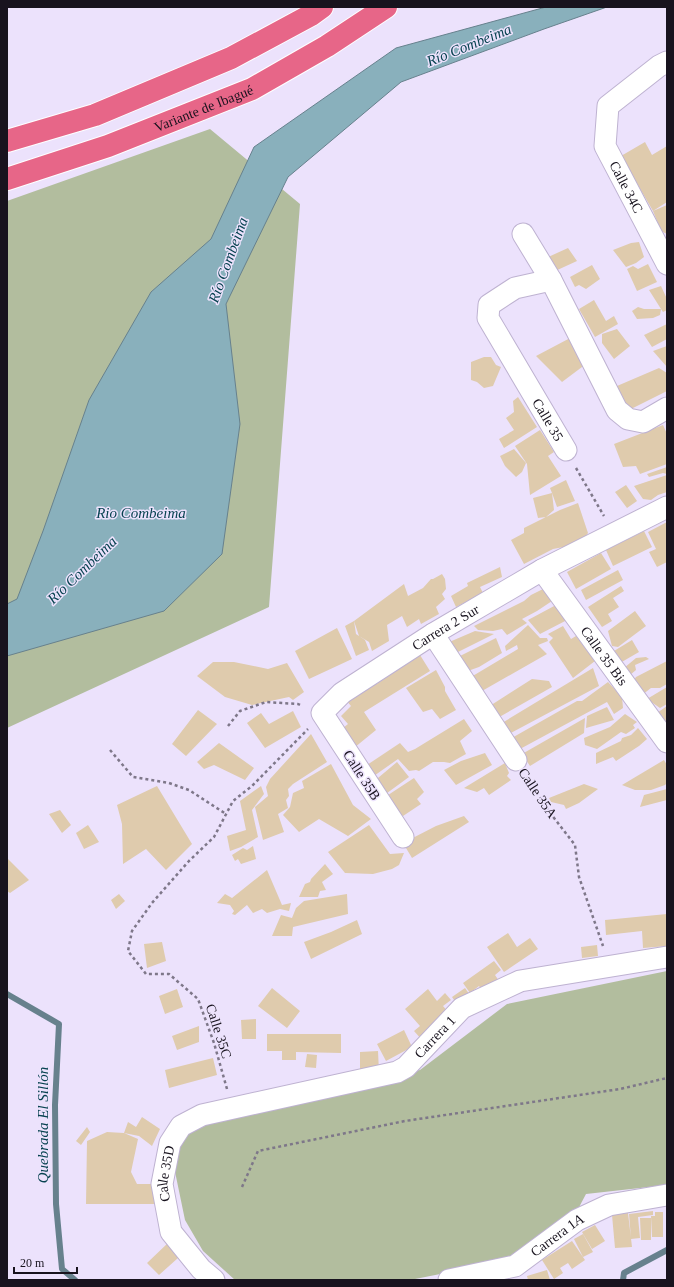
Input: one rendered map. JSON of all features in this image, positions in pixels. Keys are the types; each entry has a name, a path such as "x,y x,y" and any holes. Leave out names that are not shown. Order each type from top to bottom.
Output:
{"highway":[{"path":"7,141 95,115 231,58 311,15 322,7"},
{"name":"Variante de Ibagué","path":"7,179 108,146 252,89 327,46 386,7"}],"street":[{"name":"Calle 34C","path":"667,62 659,66 608,106 605,146 667,264"},
{"path":"523,234 551,280 617,410 628,419 643,422 667,408"},
{"name":"Calle 35","path":"551,280 515,288 489,305 488,318 566,450"},
{"name":"Carrera 2 Sur","path":"322,713 342,693 433,634 542,570 667,507"},
{"name":"Calle 35 Bis","path":"542,570 667,742"},
{"name":"Calle 35A","path":"433,634 516,760"},
{"name":"Calle 35B","path":"322,713 403,837"},
{"name":"Carrera 1","path":"202,1115 397,1072 406,1067 462,1008 520,981 667,957"},
{"name":"Calle 35D","path":"202,1115 181,1126 170,1143 162,1184 171,1232 201,1269 214,1280"},
{"name":"Carrera 1A","path":"449,1280 516,1266 577,1220 609,1204 667,1195"}],"path":[{"name":"Calle 35","path":"566,450 614,534"},
{"path":"110,750 133,777 169,783 189,790 226,814 232,801 252,786 322,713 298,704 266,702 240,711 228,726"},
{"name":"Calle 35A","path":"516,760 544,805 575,845 579,878 610,966"},
{"name":"Calle 35C","path":"226,814 214,837 189,861 152,903 132,931 128,951 146,974 169,974 198,999 214,1043 232,1108"},
{"path":"242,1187 258,1151 405,1121 620,1090 667,1078"}],"green space":[{"path":"210,129 300,204 269,607 7,728 7,201"},
{"path":"667,971 667,1185 586,1194 577,1211 511,1260 410,1280 235,1280 203,1251 185,1220 173,1162 191,1126 220,1113 420,1070 507,1004"}],"water":[{"name":"Rio Combeima","path":"546,7 607,7 401,82 288,177 226,304 240,424 222,554 164,611 7,656 7,604 17,599 43,531 89,400 151,292 211,239 254,147 396,48"}],"building":[{"path":"645,142 652,155 667,146 667,202 653,211 621,156"},
{"path":"667,205 667,234 661,231 653,211"},
{"path":"639,242 644,257 636,263 626,267 613,250 631,243"},
{"path":"568,248 577,261 553,272 546,258"},
{"path":"648,264 657,282 637,291 627,269 633,266 638,269"},
{"path":"592,265 600,279 586,289 579,285 575,287 570,277"},
{"path":"661,286 667,299 667,310 663,312 649,290"},
{"path":"594,300 606,321 614,316 618,324 595,337 579,309"},
{"path":"638,307 644,309 661,309 660,315 653,318 637,319 632,311"},
{"path":"667,324 667,339 652,347 644,335"},
{"path":"617,329 630,346 614,359 602,343 602,334"},
{"path":"572,337 586,364 562,382 536,356"},
{"path":"667,346 667,367 653,351"},
{"path":"484,357 491,357 496,365 501,367 493,386 484,388 477,382 471,380 471,362"},
{"path":"659,368 667,373 667,391 627,411 616,401 617,386"},
{"path":"518,397 537,427 504,448 499,439 514,430 506,418 514,412 513,401"},
{"path":"663,425 667,434 667,464 640,474 636,466 623,467 614,444"},
{"path":"540,430 554,452 548,456 561,476 530,495 527,464 515,446"},
{"path":"514,449 526,463 522,472 516,477 505,466 500,456"},
{"path":"667,467 667,474 663,473 649,477 647,474"},
{"path":"667,475 667,492 658,495 651,500 643,499 634,486"},
{"path":"566,480 575,501 557,507 550,488"},
{"path":"626,485 637,501 627,508 615,492"},
{"path":"552,493 554,510 546,517 538,518 533,498"},
{"path":"578,503 588,533 583,540 574,545 553,549 524,564 511,540 524,533 524,528 560,510"},
{"path":"667,522 667,562 657,567 649,552 656,549 648,532"},
{"path":"644,531 652,547 613,566 606,550"},
{"path":"601,553 611,569 576,589 567,572"},
{"path":"500,567 502,577 480,587 483,593 456,607 451,596 468,586 467,583"},
{"path":"618,570 623,580 586,600 581,590"},
{"path":"442,574 445,579 446,589 442,594 445,599 436,607 439,614 421,624 419,619 407,627 402,616 387,625 389,641 372,651 369,642 359,636 354,621 404,584 408,596 423,588 431,579"},
{"path":"621,586 624,591 613,598 619,607 608,614 612,621 602,627 588,607"},
{"path":"545,588 555,599 522,619 527,623 507,635 502,629 493,631 478,630 474,626 524,601 531,595"},
{"path":"556,605 569,619 540,634 528,620"},
{"path":"635,611 646,626 618,647 612,646 608,631"},
{"path":"354,621 356,634 365,640 369,650 356,656 345,626"},
{"path":"528,625 540,638 547,638 548,641 538,645 547,654 482,691 471,677 518,649 517,645 506,651 505,646"},
{"path":"563,626 571,639 576,636 595,661 573,678 549,642 553,638 548,634"},
{"path":"337,628 352,659 309,679 295,651"},
{"path":"475,631 494,634 452,655 447,643"},
{"path":"496,638 502,653 479,667 465,672 454,659"},
{"path":"632,640 639,652 620,663 614,651"},
{"path":"420,655 430,671 364,712 376,730 349,752 338,732 348,724 341,716 351,706 346,700 378,683"},
{"path":"646,657 649,659 635,665 636,670 630,675 624,668 636,658"},
{"path":"667,661 667,684 660,688 651,688 642,695 633,681 636,677"},
{"path":"213,662 234,662 268,669 287,663 304,692 293,700 289,697 252,705 225,697 197,676"},
{"path":"593,668 599,686 505,736 497,726"},
{"path":"436,670 445,687 445,691 456,710 440,719 432,709 423,712 406,688"},
{"path":"532,679 549,681 552,687 494,720 485,709"},
{"path":"608,682 622,697 623,708 614,714 607,702 520,749 510,739 577,701 582,701"},
{"path":"667,687 667,704 660,708 647,699"},
{"path":"667,706 667,724 663,726 657,713"},
{"path":"607,707 614,720 586,728 587,716"},
{"path":"198,710 217,724 186,756 172,744"},
{"path":"293,711 301,727 265,748 247,723 261,713 269,724"},
{"path":"625,714 637,722 633,725 635,728 626,734 621,732 597,749 585,745 584,738 610,727"},
{"path":"585,718 584,733 530,766 522,754"},
{"path":"464,719 472,731 460,741 466,754 450,763 433,762 419,771 409,771 398,759 371,778 364,767 400,743 408,752"},
{"path":"638,728 647,739 639,746 616,761 613,757 596,764 596,753 621,741 622,738 631,735"},
{"path":"311,734 327,762 293,784 288,789 289,796 286,800 288,808 278,814 284,832 263,840 255,807 268,796 266,787 270,779"},
{"path":"219,743 254,768 245,780 214,765 204,769 197,762"},
{"path":"485,753 492,765 456,785 444,770 461,761"},
{"path":"664,760 667,765 667,783 665,785 651,790 635,790 622,785"},
{"path":"397,762 409,777 383,796 372,783"},
{"path":"505,763 509,773 507,776 511,780 489,795 484,788 477,792 464,788"},
{"path":"331,764 353,805 371,819 348,836 319,819 299,832 283,815 290,807 293,793 304,788 302,781"},
{"path":"414,778 424,792 417,799 421,804 403,816 397,813 382,799"},
{"path":"584,784 598,789 579,803 566,809 564,805 551,802 549,798"},
{"path":"157,786 192,844 166,870 146,849 123,864 122,824 117,805"},
{"path":"261,786 264,794 252,810 258,837 241,847 230,851 227,836 246,830 240,801"},
{"path":"667,789 667,800 640,807 644,795"},
{"path":"60,810 71,825 62,833 49,814"},
{"path":"464,816 469,822 412,858 403,843 436,826"},
{"path":"88,825 99,842 84,849 76,833"},
{"path":"369,825 390,854 404,853 399,865 392,869 373,874 345,873 328,852"},
{"path":"253,846 256,859 241,864 238,859 235,861 232,855 243,848 247,850"},
{"path":"7,858 29,880 10,893 7,891"},
{"path":"325,864 333,874 322,882 326,890 320,891 318,897 299,897 305,884 310,882"},
{"path":"267,870 282,905 291,903 289,911 280,909 267,913 262,909 253,913 247,905 235,915 232,914 234,911 230,905 217,903 225,894 232,898"},
{"path":"119,894 125,901 116,909 111,900"},
{"path":"347,894 348,914 293,927 292,936 272,936 281,915 292,918 296,908 304,901"},
{"path":"667,914 667,946 643,948 642,931 606,935 605,920"},
{"path":"357,920 362,934 311,959 304,942"},
{"path":"508,933 517,947 530,938 538,949 504,972 487,947"},
{"path":"162,942 166,961 147,968 144,944"},
{"path":"597,945 598,956 582,958 581,947"},
{"path":"494,961 501,970 495,975 501,984 485,995 479,986 470,993 463,983"},
{"path":"272,988 300,1011 287,1028 258,1006"},
{"path":"465,988 472,998 459,1007 452,997"},
{"path":"177,989 183,1007 165,1014 159,996"},
{"path":"428,989 437,1001 445,993 451,1000 443,1006 451,1015 422,1040 414,1031 420,1026 405,1009"},
{"path":"256,1019 256,1039 242,1039 241,1020"},
{"path":"199,1026 199,1042 177,1050 172,1036"},
{"path":"404,1030 412,1047 386,1061 377,1044"},
{"path":"267,1034 341,1034 341,1053 296,1052 296,1060 282,1060 282,1051 267,1051"},
{"path":"378,1051 379,1072 360,1073 360,1052"},
{"path":"307,1054 317,1055 316,1068 305,1067"},
{"path":"213,1058 217,1075 169,1088 165,1070"},
{"path":"142,1117 160,1129 152,1146 139,1136 124,1133 128,1122 136,1127"},
{"path":"87,1127 90,1132 81,1145 76,1141"},
{"path":"107,1132 124,1133 138,1139 131,1172 137,1184 158,1184 158,1204 86,1204 87,1141"},
{"path":"653,1211 653,1215 638,1217 640,1238 631,1239 629,1214"},
{"path":"655,1212 663,1212 663,1237 652,1237 651,1216 655,1216"},
{"path":"628,1213 632,1247 615,1248 612,1215"},
{"path":"640,1218 651,1218 651,1240 641,1240"},
{"path":"595,1225 605,1241 592,1249 582,1232"},
{"path":"583,1234 593,1252 583,1257 574,1239"},
{"path":"572,1241 585,1260 572,1269 568,1263 560,1268 563,1273 554,1279 542,1260"},
{"path":"169,1242 178,1258 159,1275 147,1263"},
{"path":"547,1270 550,1280 528,1280 527,1276"}],"waterway":[{"name":"Quebrada El Sillón","path":"7,994 59,1024 55,1105 56,1204 62,1269 75,1280"},
{"name":"Quebrada El Sillón","path":"623,1280 624,1273 667,1250"}],"water label":[{"name":"Río Combeima","path":"469,45"},
{"name":"Río Combeima","path":"228,260"},
{"name":"Río Combeima","path":"82,570"}]}
